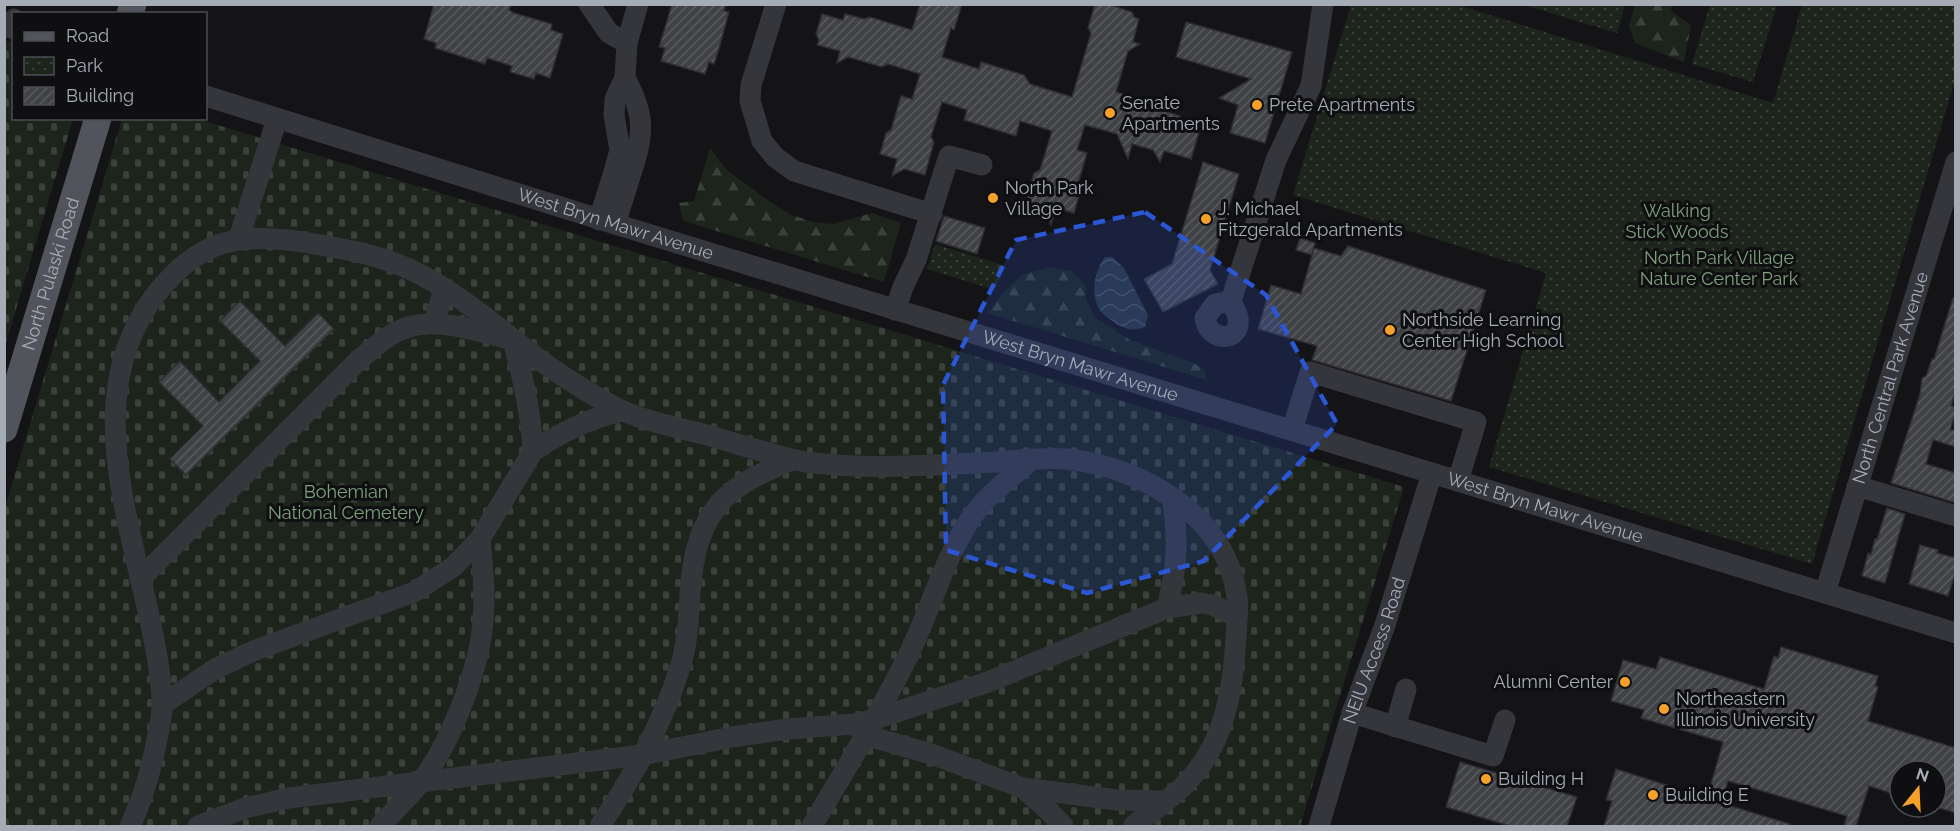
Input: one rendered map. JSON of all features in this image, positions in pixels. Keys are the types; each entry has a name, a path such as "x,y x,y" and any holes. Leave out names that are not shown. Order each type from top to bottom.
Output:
{"main road":[{"name":"North Pulaski Road","path":"4,429 97,120"}],"street":[{"path":"589,4 609,33 627,44"},
{"path":"607,222 624,167 614,115 615,99 625,78 627,44 638,4"},
{"path":"776,4 751,85 750,101 762,141 775,157 794,171 932,214"},
{"path":"1231,301 1276,160 1311,86 1323,4"},
{"name":"West Bryn Mawr Avenue","path":"207,96 607,222 1956,633"},
{"path":"239,238 277,119"},
{"path":"895,310 916,260 950,156 982,165"},
{"name":"North Central Park Avenue","path":"1825,593 1955,166"},
{"path":"130,826 145,793 155,754 163,704 156,650 127,526 119,477 116,414 120,369 129,341 149,304 173,274 207,249 239,238 278,238 325,246 382,259 411,269 444,288 558,373 621,411 793,460 858,466 1066,459 1126,473 1172,498 1198,518 1220,548 1231,575 1237,598 1234,663 1228,702 1219,733 1205,760 1188,782 1133,826"},
{"path":"434,324 444,288"},
{"path":"140,579 358,361 380,342 398,331 413,326 434,324 459,327 513,340"},
{"path":"513,340 525,382 533,451"},
{"path":"1292,430 1310,372 1476,422 1458,481"},
{"path":"163,704 215,669 253,651 414,592 453,567 480,539 533,451 558,434 577,425 621,411"},
{"path":"600,826 655,732 681,662 690,614 692,575 701,532 716,508 735,489 759,473 793,460"},
{"path":"812,826 864,726 908,655 959,539 983,503 1031,460"},
{"name":"NEIU Access Road","path":"1318,826 1352,713 1385,625 1432,473"},
{"path":"1857,486 1956,516"},
{"path":"1167,608 1174,581 1177,554 1177,526 1172,498"},
{"path":"380,826 421,783 443,746 461,706 475,665 482,630 484,599 480,539"},
{"path":"198,826 245,808 289,798 642,755 732,737 788,729 864,726 988,682 1167,608 1201,603 1213,605 1237,617"},
{"path":"1395,726 1406,689"},
{"path":"1352,713 1493,756 1505,720"},
{"path":"864,726 1023,788 1117,801 1163,801"},
{"path":"1023,788 1063,826"}],"highlighted area":[{"path":"1145,212 1266,295 1337,424 1204,561 1087,593 946,550 943,385 1016,240"}],"green space":[{"path":"1625,4 1617,33 1524,5"},
{"name":"North Park Village Nature Center Park","path":"1351,5 1458,5 1773,103 1802,5 1955,5 1955,80 1812,564 1489,467 1546,273 1293,195"},
{"path":"1635,5 1672,5 1671,11 1691,25 1684,62 1635,43 1629,26"},
{"path":"1710,5 1777,5 1753,82 1692,64"},
{"path":"4,40 12,43 12,120 73,120 5,346"},
{"name":"Bohemian National Cemetery","path":"122,120 201,120 1404,487 1300,826 5,826 5,507"},
{"path":"710,148 727,170 792,215 813,222 833,224 872,213 901,223 884,282 683,221 679,203 694,201"},
{"path":"935,244 1003,265 995,290 927,269"},
{"path":"1050,267 1072,271 1086,286 1086,299 1095,317 1130,340 1194,363 1205,371 1207,380 987,313 1022,275"}],"water":[{"path":"1105,257 1112,257 1124,268 1148,315 1145,327 1125,328 1100,310 1094,290 1098,269"}],"building":[{"path":"434,4 511,4 509,10 514,13 552,24 551,30 563,34 550,78 536,73 534,79 510,72 512,66 487,58 485,64 435,48 436,43 424,39"},
{"path":"672,4 726,4 724,11 729,12 719,49 714,64 709,62 705,74 661,61 665,48 659,47"},
{"name":"Senate Apartments","path":"920,4 962,4 954,30 951,28 942,57 979,69 981,62 1024,75 1030,84 1072,97 1091,33 1088,28 1095,4 1108,4 1132,12 1134,17 1139,19 1133,42 1140,44 1128,51 1116,92 1157,104 1161,110 1180,116 1178,123 1200,129 1191,159 1164,151 1160,162 1153,150 1132,144 1128,159 1117,134 1085,125 1077,150 1087,153 1077,187 1080,192 1074,213 1056,208 1051,225 1045,212 1025,206 1034,173 1040,170 1052,131 1020,121 1016,136 964,120 967,110 942,102 931,137 934,142 925,175 904,169 892,176 897,159 880,154 886,133 891,130 901,96 912,99 920,74 888,64 882,67 848,57 837,63 840,51 817,45 819,40 816,34 822,14 843,20 845,14 864,19 870,17 912,30"},
{"name":"Prete Apartments","path":"1186,22 1292,52 1265,143 1230,133 1238,105 1219,98 1251,79 1176,57"},
{"name":"J. Michael Fitzgerald Apartments","path":"1203,162 1239,174 1210,270 1218,284 1163,312 1144,279 1172,264"},
{"path":"944,216 985,228 977,254 936,241"},
{"path":"1300,238 1315,243 1312,255 1296,250"},
{"path":"1348,246 1486,290 1451,401 1312,360 1317,346 1258,329 1271,285 1301,294 1314,248 1341,256"},
{"path":"1953,298 1956,299 1956,389 1951,406 1956,407 1956,412 1950,430 1956,430 1956,447 1933,440 1926,464 1956,473 1956,503 1891,483 1920,394 1922,378 1926,376 1932,359 1934,359"},
{"path":"240,301 285,346 318,313 334,329 186,475 170,459 203,426 159,382 180,361 219,402 260,361 220,321"},
{"path":"1887,508 1905,514 1885,583 1862,576 1868,553 1871,554"},
{"path":"1920,545 1956,558 1956,571 1948,596 1909,584"},
{"path":"1781,647 1878,676 1875,686 1878,687 1868,721 1956,748 1956,813 1948,811 1948,759 1888,759 1888,792 1869,786 1856,826 1844,826 1847,816 1728,781 1721,803 1790,824 1789,826 1604,826 1612,801 1606,800 1616,769 1707,798 1723,742 1641,718 1644,710 1611,701 1623,660 1656,669 1660,657 1764,689 1774,656 1778,658"},
{"name":"Building H","path":"1460,762 1577,797 1567,826 1510,826 1446,807"}],"place":[{"name":"Prete Apartments","path":"1257,105"},
{"name":"Senate Apartments","path":"1110,113"},
{"name":"North Park Village","path":"993,198"},
{"name":"J. Michael Fitzgerald Apartments","path":"1206,219"},
{"name":"Northside Learning Center High School","path":"1390,330"},
{"name":"Alumni Center","path":"1625,682"},
{"name":"Northeastern Illinois University","path":"1664,709"},
{"name":"Building H","path":"1486,779"},
{"name":"Building E","path":"1653,795"}],"park label":[{"name":"Walking Stick Woods","path":"1677,221"}]}
